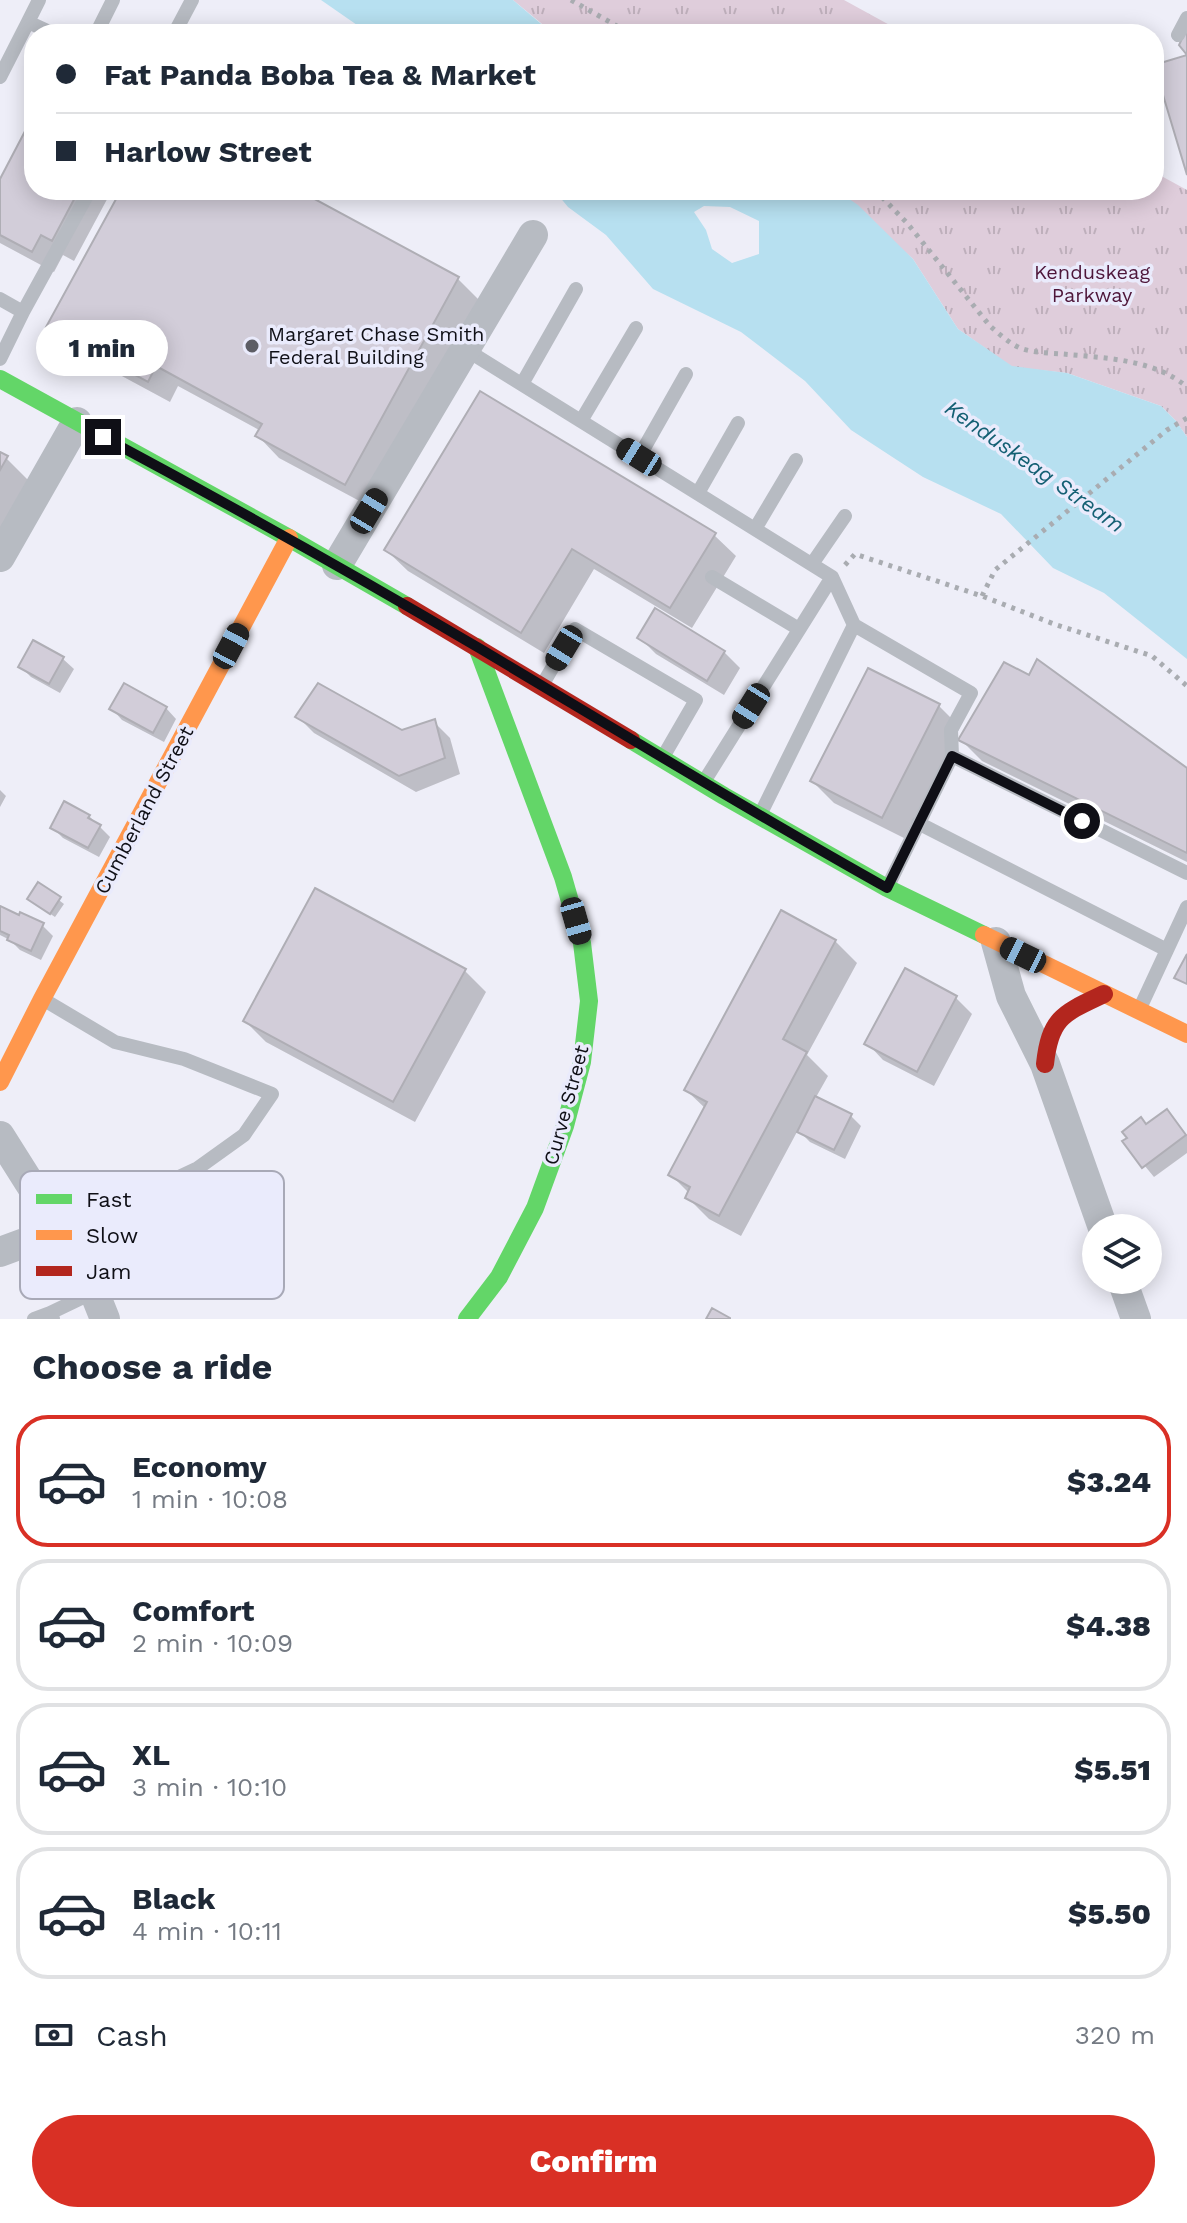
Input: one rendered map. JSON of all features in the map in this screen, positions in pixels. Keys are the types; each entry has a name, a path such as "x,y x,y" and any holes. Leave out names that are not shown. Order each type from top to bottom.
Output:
{"street":[{"path":"337,565 533,235"},
{"path":"0,379 337,565 759,816 887,888 1187,1034"},
{"path":"0,557 77,422"},
{"name":"Cumberland Street","path":"0,1082 289,538"},
{"name":"Curve Street","path":"467,1319 499,1277 535,1208 565,1126 582,1062 589,1001 582,943 563,877 477,647"},
{"path":"996,942 1011,996 1045,1064 1098,1214"},
{"path":"1045,1064 1046,1040 1056,1021 1104,994"},
{"path":"0,1136 23,1171"},
{"path":"0,1252 20,1245"},
{"path":"1127,1294 1136,1319"}],"lane":[{"path":"32,24 28,22 39,0"},
{"path":"101,24 113,0"},
{"path":"179,24 192,0"},
{"path":"1178,35 1187,18"},
{"path":"0,77 24,30"},
{"path":"0,359 85,200"},
{"path":"522,384 576,289"},
{"path":"0,299 23,312"},
{"path":"581,421 636,328"},
{"path":"465,349 832,577 854,625 971,693 951,730 952,756 887,888"},
{"path":"639,457 686,374"},
{"path":"698,493 738,423"},
{"path":"755,529 796,460"},
{"path":"812,564 845,516"},
{"path":"712,577 799,629"},
{"path":"703,783 832,577"},
{"path":"759,816 854,625"},
{"path":"542,686 575,629 696,700 662,759"},
{"path":"952,756 1187,873"},
{"path":"918,823 1167,950"},
{"path":"1139,1010 1187,907"},
{"path":"42,999 115,1042 184,1059 272,1094 244,1135 192,1171"},
{"path":"34,1319 100,1306"}],"path":[{"path":"571,0 613,24"},
{"path":"885,200 990,326 1003,337 1021,348 1045,353 1146,366 1177,378 1187,387"},
{"path":"982,596 995,570 1167,430 1187,418"},
{"path":"832,577 855,554 1152,656 1187,686"}],"green space":[{"path":"513,0 844,0 888,24 542,24"},
{"name":"Kenduskeag Parkway","path":"1164,177 1187,190 1187,437 1161,406 1067,373 1012,367 958,329 913,259 847,200 1164,200"}],"water":[{"path":"321,0 513,0 541,24 356,24"},
{"name":"Kenduskeag Stream","path":"562,200 851,200 913,259 958,329 1012,366 1067,373 1161,406 1187,437 1187,659 1104,593 1053,568 1001,514 923,477 851,430 805,381 741,332 653,289 606,235","holes":["704,206 730,207 759,221 759,254 732,263 712,249 706,230 694,212"]}],"building":[{"path":"1187,28 1187,55 1179,45"},
{"path":"1187,55 1187,175 1164,98 1164,62"},
{"path":"24,133 24,200 74,200 52,241 41,235 32,252 0,235 0,179"},
{"name":"Margaret Chase Smith Federal Building","path":"116,200 317,200 459,277 345,485 255,436 262,424 156,366 148,382 46,327"},
{"path":"480,391 716,533 670,608 572,549 521,633 384,550"},
{"path":"0,452 8,456 0,470"},
{"path":"655,608 725,651 707,681 637,638"},
{"path":"33,640 64,657 49,684 18,667"},
{"path":"1037,659 1187,768 1187,853 958,740 1004,662 1029,675"},
{"path":"868,668 940,704 882,818 810,781"},
{"path":"124,683 167,707 153,733 109,709"},
{"path":"318,683 402,730 435,719 445,758 399,776 295,717"},
{"path":"64,801 90,815 88,818 101,825 88,848 50,828"},
{"path":"38,882 61,897 50,914 27,899"},
{"path":"315,888 466,969 393,1102 243,1021"},
{"path":"0,906 44,923 31,951 7,940 9,935 0,931"},
{"path":"781,910 836,940 783,1039 807,1052 719,1216 685,1198 690,1187 668,1175 707,1102 684,1090"},
{"path":"1187,954 1187,984 1174,978"},
{"path":"905,968 957,996 917,1072 864,1044"},
{"path":"815,1096 852,1114 834,1150 797,1132"},
{"path":"1167,1109 1186,1135 1142,1168 1122,1141 1127,1138 1122,1132 1141,1117 1146,1124"},
{"path":"712,1308 730,1318 730,1319 706,1319"}],"traffic: fast":[{"path":"0,379 407,606"},
{"path":"467,1319 499,1277 535,1208 565,1126 582,1062 589,1001 582,943 563,877 477,647"},
{"path":"631,740 887,888 984,935"}],"traffic: slow":[{"path":"0,1082 289,538"},
{"path":"984,935 1187,1034"}],"traffic: jam":[{"path":"407,606 631,740"},
{"path":"1045,1064 1051,1036 1061,1018 1104,994"}],"place":[{"name":"Margaret Chase Smith Federal Building","path":"252,346"}],"route":[{"path":"103,437 289,538 724,796 887,888 952,756 1082,821"}]}
